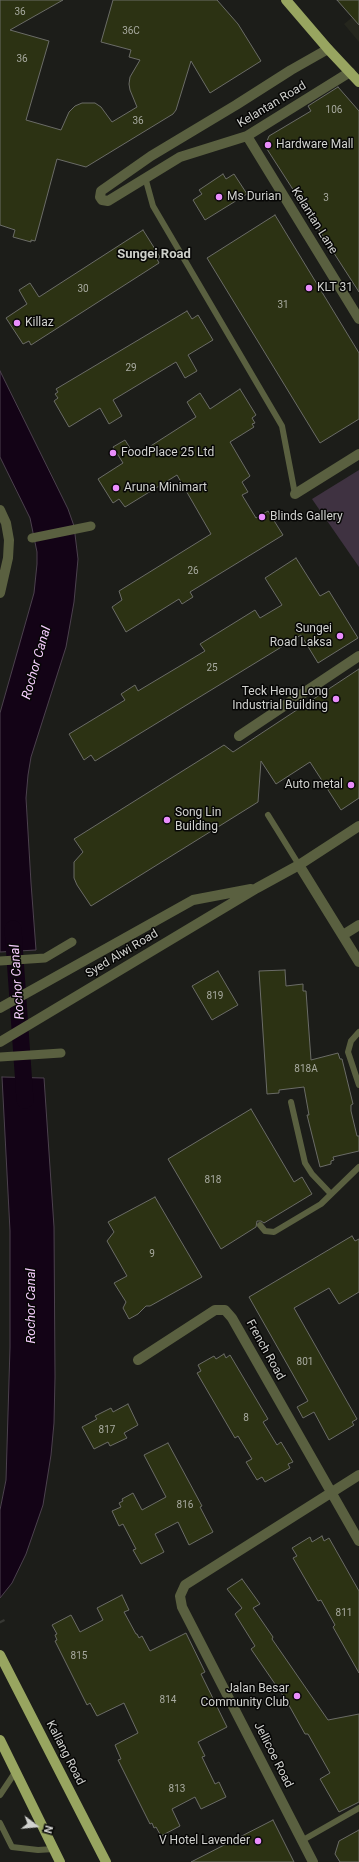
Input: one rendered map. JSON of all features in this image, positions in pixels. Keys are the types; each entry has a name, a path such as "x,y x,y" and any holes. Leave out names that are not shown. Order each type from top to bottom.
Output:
{"main road":[{"path":"286,0 328,49 359,82"},
{"name":"Kallang Road","path":"0,1656 106,1862"},
{"path":"0,1740 60,1862"}],"street":[{"name":"Kelantan Road","path":"328,49 291,70 236,106 174,142 110,185 101,192 100,197 102,200 108,201 180,157 247,136 350,72"},
{"name":"Kelantan Lane","path":"247,136 359,319"},
{"path":"174,142 183,145 184,148 180,157"},
{"path":"295,494 359,454"},
{"path":"0,510 6,523 9,540 8,558 0,593"},
{"path":"34,538 91,526"},
{"path":"240,736 359,656"},
{"name":"Syed Alwi Road","path":"3,1041 299,865 359,826"},
{"path":"299,865 359,962"},
{"name":"Syed Alwi Road","path":"3,1007 193,900 258,888"},
{"path":"343,935 359,925"},
{"path":"0,962 45,958 72,942"},
{"path":"2,1056 57,1054"},
{"name":"French Road","path":"138,1360 216,1310 225,1310 232,1318 359,1541"},
{"path":"331,1492 359,1474"},
{"name":"Jellicoe Road","path":"314,1862 182,1607 180,1596 185,1585 331,1492"}],"lane":[{"path":"145,177 156,212 282,426 295,494"},
{"path":"268,815 299,865"},
{"path":"359,1032 351,1041 348,1052 359,1085"},
{"path":"291,1102 305,1163 312,1174 331,1194"},
{"path":"260,1225 265,1231 274,1232 321,1204 359,1167"},
{"path":"0,1795 16,1771"},
{"path":"303,1840 359,1808"},
{"path":"0,1823 12,1847 38,1850 54,1849"}],"shaded area":[{"path":"359,12 359,42 344,24"},
{"path":"359,470 359,567 312,499"}],"water":[{"path":"0,371 68,509 74,526 78,559 74,602 66,647 31,757 28,775 26,798 36,950 0,952 0,713 34,593 37,552 30,518 0,457"},
{"path":"2,1077 44,1078 54,1227 55,1377 54,1423 51,1455 43,1505 26,1554 12,1583 0,1598 0,1510 6,1480 10,1347 10,1231"}],"building":[{"path":"0,0 63,0 10,30 49,41 26,120 61,130 69,112 75,106 82,103 95,103 101,107 112,122 137,107 129,84 130,77 140,60 129,57 131,50 101,42 113,0 217,0 238,24 261,61 210,93 191,61 176,110 173,114 86,167 57,159 35,241 31,240 31,242 13,237 15,230 0,225"},
{"path":"337,0 359,0 359,25"},
{"path":"338,87 359,111 359,292 265,146 269,136 311,111 308,106"},
{"name":"Ms Durian","path":"223,174 226,179 234,174 247,194 205,220 193,200 202,194 199,190"},
{"path":"275,215 359,353 359,419 320,443 207,258"},
{"path":"143,230 160,257 157,259 159,263 31,345 29,341 23,344 6,318 27,304 19,290 30,283 39,297"},
{"path":"187,311 192,319 198,315 213,340 188,355 197,371 185,378 176,362 113,400 122,416 109,424 100,408 69,427 54,401 58,398 55,394 58,392 56,389"},
{"path":"240,389 256,415 252,418 255,423 252,424 254,427 230,442 250,476 242,482 248,492 242,495 256,518 268,511 283,535 190,592 193,597 182,604 179,599 126,632 112,607 122,600 119,591 211,534 177,475 125,507 119,499 113,503 98,479 123,463 113,447 125,440 135,456 196,417 187,402 200,393 210,409"},
{"path":"296,558 320,596 329,591 358,638 318,663 301,635 95,761 91,755 84,760 69,734 125,700 121,694 135,685 138,691 205,651 200,644 255,610 260,618 282,605 265,578"},
{"path":"359,669 359,798 341,810 310,762 276,784 261,761 258,802 91,906 74,878 74,862 83,852 74,839 224,745 233,752"},
{"path":"285,970 286,986 303,984 303,991 306,991 311,1060 338,1053 340,1059 342,1059 353,1104 351,1105 351,1111 357,1136 359,1136 359,1151 333,1157 334,1160 331,1161 331,1164 320,1167 307,1115 309,1115 304,1087 279,1090 279,1093 267,1094 259,971"},
{"path":"218,971 238,1005 212,1020 192,986"},
{"path":"251,1109 294,1182 302,1177 312,1194 264,1223 257,1221 256,1227 221,1249 168,1159"},
{"path":"155,1197 202,1277 150,1306 146,1306 138,1314 129,1319 123,1308 126,1302 114,1283 127,1276 107,1241 114,1232 108,1222"},
{"path":"352,1236 355,1241 359,1239 359,1292 339,1304 329,1288 294,1308 357,1419 352,1422 354,1425 329,1440 314,1412 303,1418 297,1407 308,1401 249,1297"},
{"path":"224,1354 226,1358 230,1355 268,1419 263,1422 277,1445 281,1442 293,1462 288,1464 290,1468 265,1482 262,1477 257,1480 246,1462 252,1459 238,1436 235,1438 197,1373 201,1371 198,1365 214,1356 216,1359"},
{"path":"128,1404 138,1425 124,1433 127,1438 110,1446 108,1442 94,1449 82,1427 97,1419 95,1416 111,1408 113,1412"},
{"path":"168,1443 202,1506 200,1507 213,1532 189,1545 178,1522 155,1534 164,1552 141,1564 133,1550 136,1549 123,1524 119,1526 112,1511 121,1507 119,1503 123,1501 122,1499 133,1493 142,1510 166,1497 144,1455"},
{"path":"322,1536 324,1541 329,1538 359,1591 359,1673 333,1627 335,1625 321,1600 318,1601 293,1558 297,1556 292,1548 310,1537 312,1542"},
{"name":"Jalan Besar Community Club","path":"242,1579 260,1604 253,1608 273,1637 272,1639 328,1720 359,1714 359,1802 339,1812 320,1779 330,1773 308,1734 305,1734 286,1700 251,1649 255,1646 235,1614 242,1608 227,1589"},
{"path":"122,1595 129,1610 124,1612 136,1634 139,1638 142,1636 150,1651 186,1633 205,1672 201,1674 227,1727 198,1742 205,1756 202,1757 215,1784 219,1782 226,1797 201,1809 195,1797 172,1809 180,1826 161,1836 156,1827 154,1828 152,1823 150,1824 118,1760 121,1759 115,1745 138,1733 124,1703 97,1716 90,1703 87,1705 55,1641 57,1640 55,1635 57,1634 52,1625 71,1615 80,1632 103,1620 97,1608"},
{"name":"V Hotel Lavender","path":"273,1820 294,1862 191,1862"},
{"path":"359,1830 359,1862 340,1862 335,1854 339,1841"}],"waterway":[{"name":"Rochor Canal","path":"13,929 25,1100"}],"place":[{"name":"Hardware Mall","path":"268,145"},
{"name":"Ms Durian","path":"219,197"},
{"name":"KLT 31","path":"309,288"},
{"name":"Killaz","path":"17,323"},
{"name":"FoodPlace 25 Ltd","path":"113,453"},
{"name":"Aruna Minimart","path":"116,488"},
{"name":"Blinds Gallery","path":"262,517"},
{"name":"Sungei Road Laksa","path":"340,636"},
{"name":"Teck Heng Long Industrial Building","path":"336,699"},
{"name":"Auto metal","path":"351,785"},
{"name":"Song Lin Building","path":"167,820"},
{"name":"Jalan Besar Community Club","path":"297,1696"},
{"name":"V Hotel Lavender","path":"258,1841"}],"district":[{"name":"Sungei Road","path":"154,255"}]}
